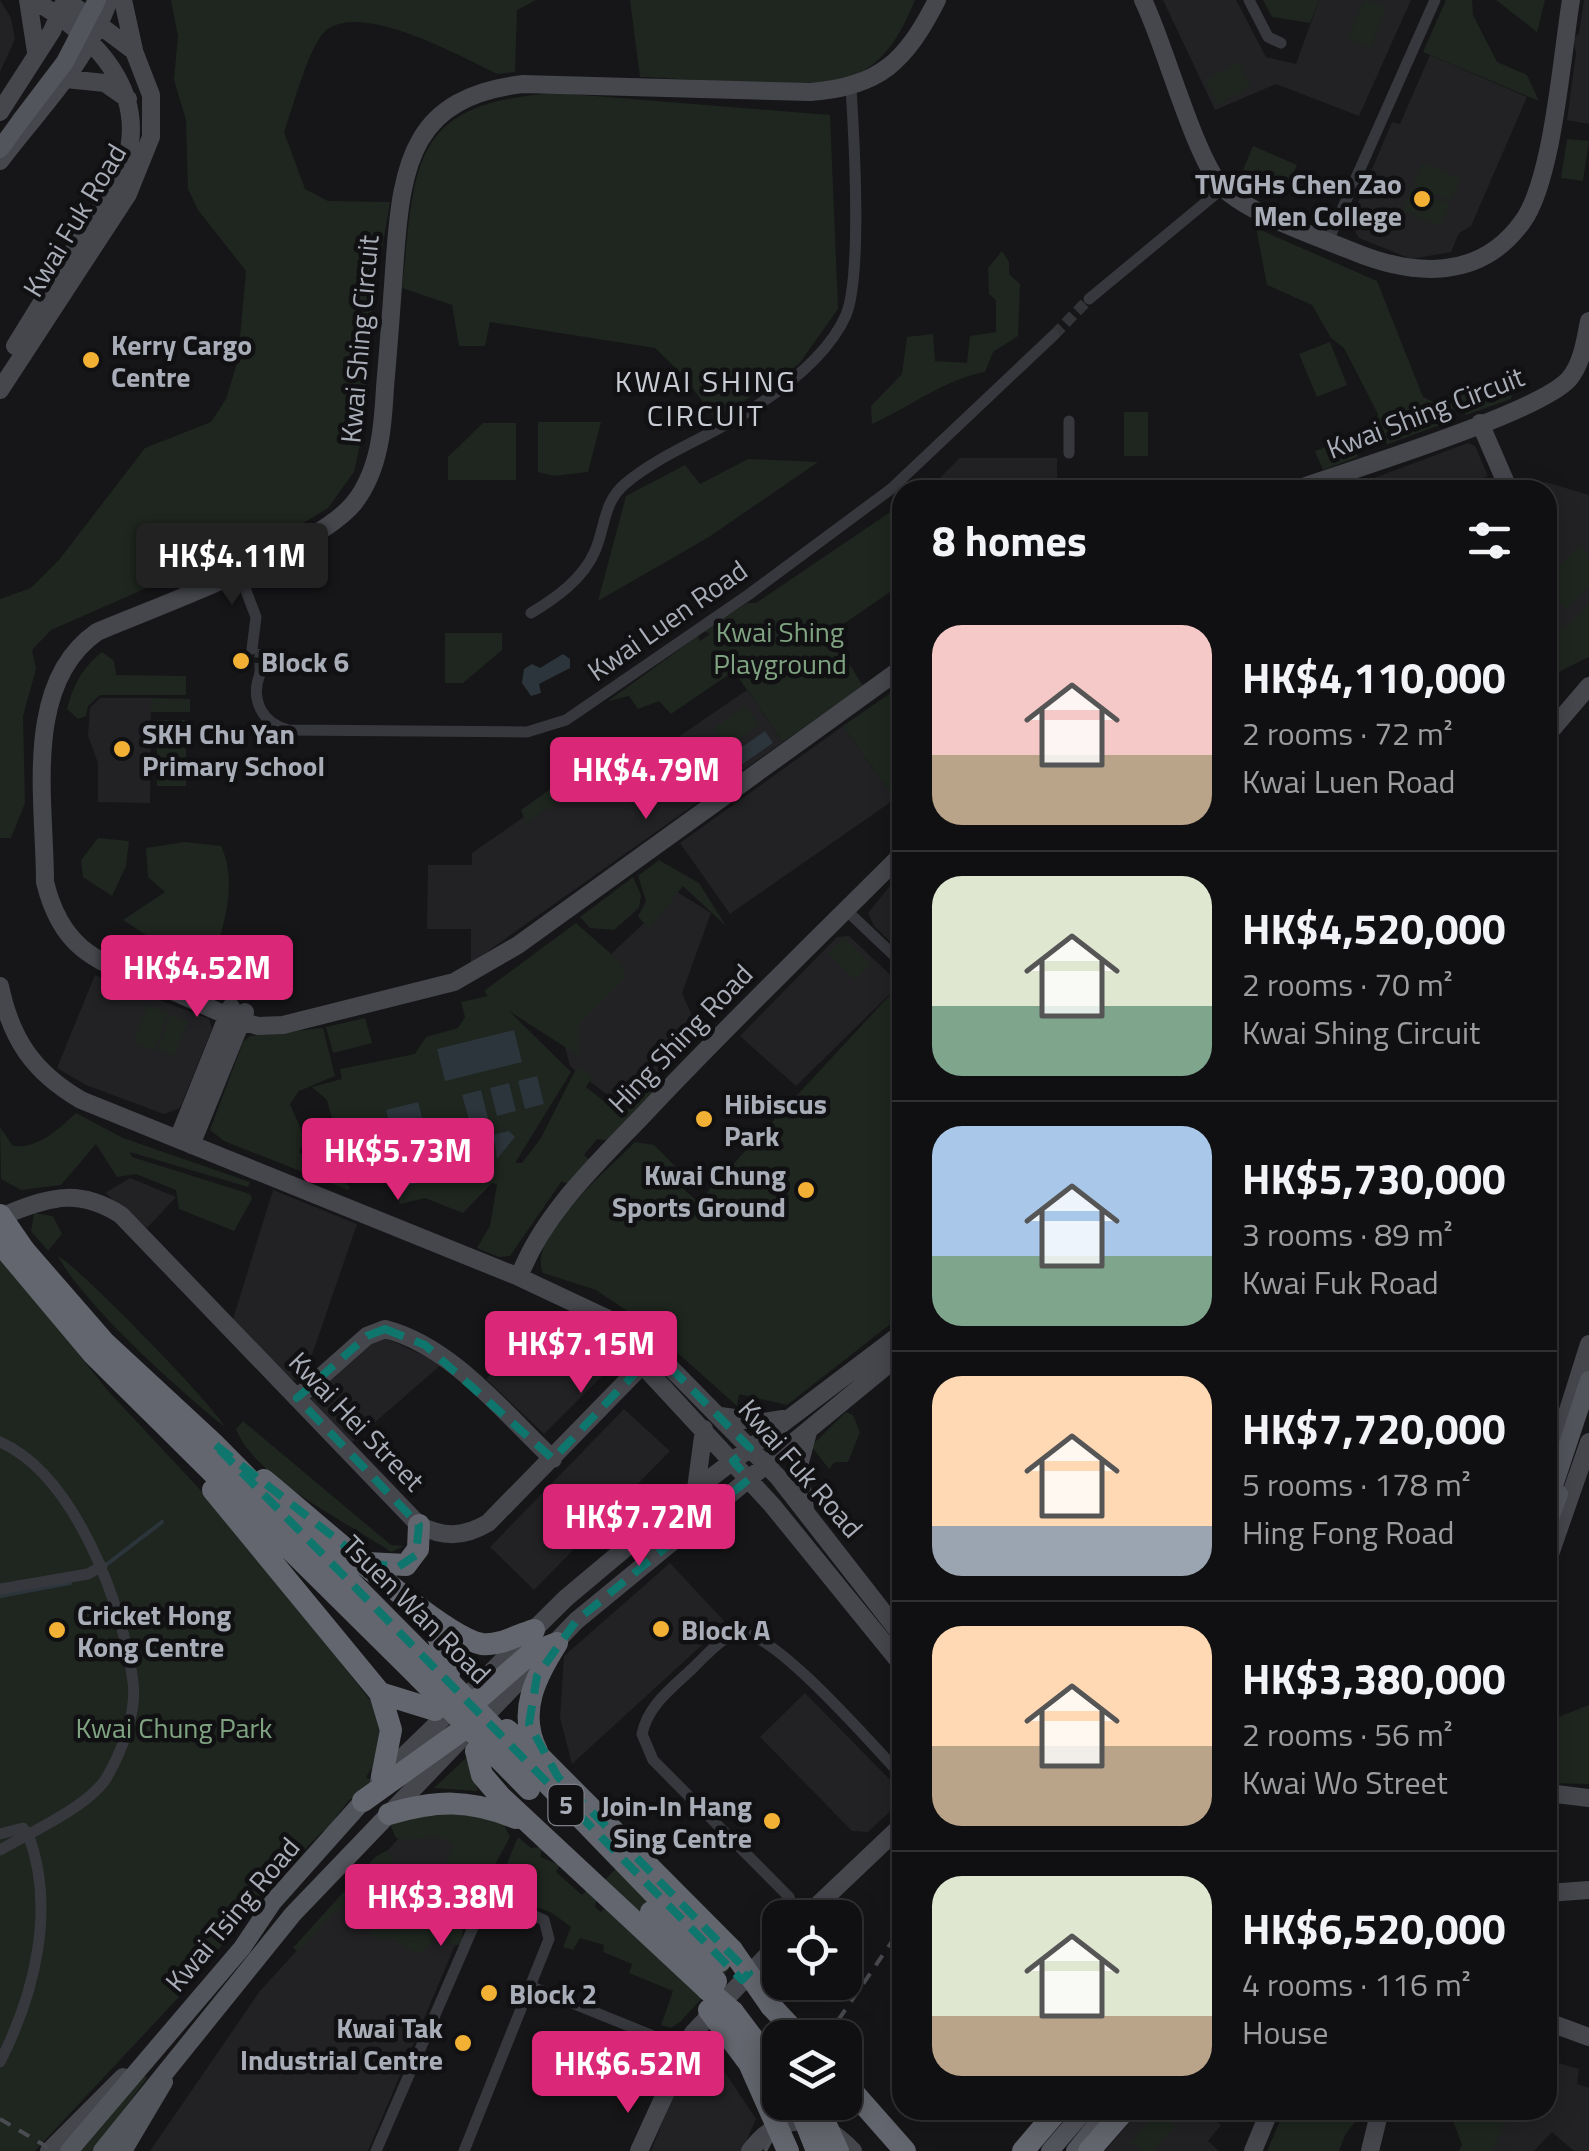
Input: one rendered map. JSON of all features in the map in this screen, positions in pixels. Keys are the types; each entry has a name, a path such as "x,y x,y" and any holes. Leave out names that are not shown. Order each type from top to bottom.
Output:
{"highway":[{"name":"Tsuen Wan Road","path":"5,1214 11,1251 58,1317 187,1449 406,1651 785,2020"},
{"name":"Tsuen Wan Road","path":"11,1251 213,1443 762,2030"},
{"path":"213,1443 415,1604 479,1644 495,1644 534,1630"},
{"path":"187,1449 225,1505 380,1693 391,1730 382,1776"},
{"path":"368,1564 398,1567 412,1560 420,1544 419,1526"},
{"path":"415,1604 437,1633 449,1673"},
{"path":"494,1669 480,1701 532,1653 557,1643"},
{"path":"540,1757 529,1724 531,1694 557,1643"},
{"path":"380,1693 454,1731 488,1783 666,1955 733,2012"},
{"path":"507,1730 540,1757 732,1950 772,2006"},
{"path":"431,1769 454,1731"},
{"path":"363,1801 454,1731"},
{"path":"389,1814 454,1800 476,1803 527,1822"},
{"path":"666,1955 748,2063 788,2151"},
{"path":"718,1984 762,2050"},
{"path":"862,2103 906,2151"},
{"path":"804,2120 817,2151"},
{"path":"824,2120 838,2151"},
{"path":"1023,2151 1049,2120"},
{"path":"1089,2151 1116,2120"}],"main road":[{"path":"0,137 12,116 59,59 76,3"},
{"path":"0,150 12,116"},
{"path":"1557,1477 1589,1380"},
{"path":"1557,1498 1589,1404"},
{"name":"Kwai Tsing Road","path":"70,2151 363,1801"},
{"name":"Kwai Tsing Road","path":"102,2151 293,1914 389,1814"},
{"path":"123,2151 171,2068"},
{"path":"1051,2150 1076,2120"},
{"path":"1074,2151 1100,2120"}],"street":[{"path":"36,52 31,0 76,3 134,51"},
{"path":"0,161 66,79 100,24 108,0"},
{"name":"Kwai Fuk Road","path":"0,390 119,209 144,160 152,106 123,0"},
{"name":"Kwai Shing Circuit","path":"892,675 477,972 438,987 284,1025 236,1014 98,962 80,949 57,919 44,882 45,717 56,680 83,642 320,533 356,501 372,468 382,431 400,194 412,149 439,115 476,93 523,84 810,92 851,88 892,66 922,31 938,0"},
{"path":"1144,0 1196,135 1222,188 1328,242 1393,268 1424,272 1448,269 1474,259 1523,221 1540,178 1571,0"},
{"path":"1248,0 1268,37 1281,43"},
{"path":"1328,242 1435,0"},
{"path":"76,3 89,44 116,71 128,100"},
{"path":"12,116 36,52 76,3"},
{"path":"66,79 105,83 128,100"},
{"path":"531,613 559,596 590,560 606,508 628,481 745,414 823,351 840,326 850,299 854,234 851,88"},
{"name":"Kwai Fuk Road","path":"0,370 122,172 129,147 128,100"},
{"path":"1090,300 1222,188"},
{"name":"Kwai Shing Circuit","path":"1322,480 1480,423 1560,387 1576,368 1589,321"},
{"name":"Kwai Luen Road","path":"900,480 1054,335"},
{"path":"1069,421 1069,454"},
{"path":"1480,423 1504,480"},
{"name":"Kwai Luen Road","path":"256,677 260,710 279,728 289,730 548,729 748,595 892,487"},
{"path":"238,570 254,606 256,646"},
{"path":"1557,722 1589,686"},
{"path":"1557,727 1589,702"},
{"name":"Hing Shing Road","path":"519,1277 537,1238 596,1165 725,1029 892,864"},
{"path":"846,910 892,954"},
{"name":"Kwai Fuk Road","path":"0,986 15,1038 44,1075 81,1100 519,1277 622,1325 892,1654"},
{"path":"184,1142 236,1014"},
{"name":"Kwai Hei Street","path":"5,1214 65,1195 94,1200 121,1214 419,1526 444,1534 473,1532 554,1459 649,1359"},
{"path":"297,1398 367,1336 385,1329 441,1356 554,1459"},
{"path":"494,1669 696,1488 892,1340"},
{"path":"1557,1429 1589,1344"},
{"name":"Kwai Fuk Road","path":"649,1359 720,1416 766,1465 892,1623"},
{"path":"557,1643 576,1621 892,1361"},
{"path":"1557,1414 1570,1398"},
{"path":"720,1416 764,1422 788,1418"},
{"path":"696,1488 704,1428"},
{"path":"805,1510 800,1466 808,1431"},
{"path":"0,1442 14,1448 49,1479 102,1566 134,1684 129,1726 106,1780 0,1850"},
{"path":"1557,1442 1589,1445 1582,1482 1557,1539"},
{"path":"0,1589 88,1574 102,1566"},
{"path":"790,1900 653,1760 642,1734 650,1711 717,1645 735,1634 754,1634 781,1652 892,1766"},
{"name":"Kwai Tsing Road","path":"363,1801 382,1776 454,1731"},
{"name":"Kwai Tsing Road","path":"389,1814 431,1769"},
{"path":"1557,1794 1589,1798"},
{"path":"0,1834 23,1828 41,1874 37,1950 20,2014 0,2062"},
{"path":"823,1900 892,1834"},
{"path":"1557,1892 1589,1890"},
{"path":"378,2146 487,1896 544,1920 549,1939 464,2151"},
{"path":"639,2151 682,2053 722,1999 762,1960"},
{"path":"530,1986 656,2037 682,2053"},
{"path":"1557,2025 1589,2037"},
{"path":"49,2151 147,2055"},
{"path":"750,2151 772,2129 800,2120 826,2126 853,2151"},
{"path":"1253,2151 1266,2120"},
{"path":"1370,2151 1378,2120"}],"highlighted area":[{"path":"385,1329 425,1345 553,1459 655,1352 750,1448 733,1461 749,1479 576,1621 537,1676 529,1724 558,1777 749,1973 742,1980 720,1961 213,1443 367,1563 398,1567 416,1555 419,1525 297,1398 367,1336"}],"shaded area":[{"path":"0,0 11,18 15,39 0,72"},
{"path":"1163,0 1236,0 1266,57 1296,64 1319,0 1411,0 1359,116 1276,84 1215,110"},
{"path":"1584,0 1589,0 1589,124 1567,120 1576,53 1573,38 1579,34"},
{"path":"1430,55 1527,97 1471,226 1459,233 1451,252 1411,259 1359,238 1353,228 1358,216 1353,214 1392,122 1400,124"},
{"path":"1468,443 1475,446 1488,476 1479,480 1369,480"},
{"path":"960,458 1057,458 1057,480 938,480"},
{"path":"1557,485 1589,495 1589,639 1557,663"},
{"path":"563,654 570,659 570,668 539,684 541,693 531,696 522,683 524,669 532,664 540,668"},
{"path":"747,690 783,742 471,963 471,929 427,929 428,865 472,865 472,853 622,749 646,759"},
{"name":"SKH Chu Yan Primary School","path":"100,698 151,698 150,803 98,802 98,763 88,736 90,708"},
{"path":"843,726 892,795 892,801 730,914 680,843"},
{"path":"765,731 773,743 741,765 733,753"},
{"path":"892,883 892,943 874,926 868,913"},
{"path":"677,892 711,913 682,993 693,1018 693,1039 623,1107 570,1066 561,1031 609,956"},
{"path":"849,936 892,976 892,992 796,1086 740,1036 837,937"},
{"path":"95,975 209,1019 212,1029 180,1108 164,1114 86,1085 57,1068"},
{"path":"514,1030 522,1062 445,1081 437,1049"},
{"path":"537,1076 544,1104 525,1109 518,1081"},
{"path":"509,1083 516,1111 497,1116 490,1088"},
{"path":"481,1090 488,1118 470,1123 462,1095"},
{"path":"418,1102 438,1178 405,1186 386,1110"},
{"path":"509,1131 515,1137 497,1159 495,1143 487,1143 487,1136"},
{"path":"130,1178 176,1197 147,1228 105,1193"},
{"path":"273,1190 357,1224 303,1381 289,1379 233,1319"},
{"path":"543,1320 613,1365 544,1434 486,1379"},
{"path":"383,1337 442,1364 350,1444 310,1401 319,1382 365,1343"},
{"path":"624,1409 670,1451 534,1590 490,1547"},
{"path":"670,1563 726,1623 572,1764 560,1718 564,1656"},
{"path":"805,1693 892,1782 892,1810 868,1832 852,1831 760,1737"},
{"path":"431,1825 499,1840 481,1884 471,1880 465,1894 475,1898 368,2151 150,2151 260,1991 399,1838"},
{"path":"691,2051 716,2059 756,2119 742,2151 651,2151"},
{"path":"1557,2063 1579,2069 1577,2084 1589,2088 1589,2151 1574,2151 1552,2132 1534,2151 1483,2151 1495,2120 1557,2120"},
{"path":"1131,2120 1215,2120 1221,2125 1208,2141 1219,2151 1105,2151"}],"green space":[{"path":"171,0 536,0 517,10 515,72 498,74 386,26 341,23 319,39 284,132 305,189 328,201 390,202 371,315 363,431 354,472 328,508 292,530 231,551 51,630 32,650 36,669 23,716 25,803 11,838 0,838 0,599 31,588 59,560 145,448 211,422 226,399 238,360 246,271 198,210 188,189 186,120 174,80 178,36"},
{"path":"630,0 915,0 892,44 867,69 837,80 751,83 640,77"},
{"path":"1263,0 1319,0 1310,23 1272,17"},
{"path":"1363,0 1386,6 1371,48 1348,40"},
{"path":"1446,0 1472,0 1473,15 1497,62 1527,75 1539,101 1423,52"},
{"path":"1496,0 1545,0 1537,32"},
{"path":"1239,63 1251,87 1217,105 1205,80"},
{"path":"558,93 830,115 838,309 799,364 716,420 684,376 655,348 490,322 485,346 459,346 452,305 402,288 411,206 429,147 446,126 472,110 509,99"},
{"path":"1567,139 1589,141 1583,181 1561,178"},
{"path":"1253,146 1297,165 1286,189 1243,170"},
{"path":"1423,163 1461,179 1451,201 1413,185"},
{"path":"1412,188 1450,204 1440,226 1402,210"},
{"path":"1256,228 1377,281 1423,397 1444,407 1451,391 1471,393 1485,383 1513,391 1511,399 1466,415 1460,408 1447,413 1448,422 1388,444 1375,434 1378,414 1344,348 1331,338 1312,305 1267,285"},
{"path":"1002,251 1009,262 1009,274 1020,284 1018,336 993,352 985,372 942,387 872,424 871,406 902,374 907,337 933,334 935,361 967,363 970,336 996,332 996,300 989,294 988,268"},
{"path":"1330,342 1347,385 1317,397 1299,354"},
{"path":"1124,412 1148,412 1148,456 1124,456"},
{"path":"538,422 601,422 588,472 554,476 538,472"},
{"path":"483,423 516,423 516,480 448,480 448,457"},
{"path":"1351,438 1358,457 1323,470 1315,451"},
{"path":"748,459 818,462 709,537 598,601 626,496 685,465 700,484"},
{"name":"Kwai Shing Playground","path":"892,511 892,591 830,633 863,686 783,742 734,671 671,714 659,701 638,709 629,696 608,701 698,636 700,641 710,634 704,631 747,603 756,603"},
{"path":"1579,546 1589,555 1589,587 1566,609 1557,600 1557,568"},
{"path":"1589,604 1589,657 1557,673 1557,629 1565,628"},
{"path":"445,633 502,633 502,650 463,683 445,683"},
{"path":"102,652 114,661 116,675 186,676 186,695 100,695 88,706 86,716 78,719 67,709 73,692 84,670"},
{"path":"892,692 892,795 843,726"},
{"path":"151,698 190,699 190,712 151,712"},
{"path":"746,706 759,725 727,748 714,728"},
{"path":"157,720 186,720 186,786 157,786"},
{"path":"606,749 608,766 526,824 521,810"},
{"path":"98,838 129,841 126,866 112,896 83,877 81,860"},
{"path":"185,842 221,846 226,861 229,891 212,967 169,950 123,920 165,892 148,877 146,848"},
{"path":"659,860 699,883 726,926 683,886 649,930 638,916 646,901 638,876"},
{"path":"633,877 641,895 639,908 614,930 590,928 580,917"},
{"path":"576,923 618,960 626,977 579,1024 579,1056 509,1011 571,1072 515,1163 522,1163 541,1138 577,1067 593,1076 586,1087 606,1103 638,1084 659,1092 613,1141 597,1139 584,1155 591,1161 575,1185 561,1182 510,1256 499,1257 477,1248 490,1226 497,1184 492,1183 463,1213 425,1198 400,1204 391,1171 348,1179 327,1100 312,1087 342,1079 340,1069 415,1054 426,1037 458,1028 465,1017 461,1002 488,996 484,991"},
{"path":"844,937 871,963 856,980 828,953"},
{"name":"Kwai Chung Sports Ground","path":"892,993 892,1323 787,1405 739,1394 737,1406 642,1321 596,1290 543,1273 541,1258 558,1223 635,1142 654,1145 682,1173 675,1181 698,1202"},
{"path":"148,1005 169,1013 154,1050 133,1041"},
{"path":"171,1015 188,1022 174,1056 157,1049"},
{"path":"365,1018 372,1043 333,1053 326,1027"},
{"path":"323,1028 335,1076 299,1091 290,1104 305,1139 299,1152 325,1172 329,1168 350,1187 348,1190 224,1141 210,1130 243,1042 250,1036"},
{"path":"76,1113 123,1138 250,1182 248,1187 130,1152 132,1157 250,1194 252,1199 234,1231 179,1209 176,1190 136,1174 117,1177 96,1144 61,1185 21,1190 1,1179 0,1127 13,1146 22,1146 48,1137"},
{"path":"34,1213 53,1216 62,1234 48,1251 31,1231"},
{"path":"58,1256 144,1336 225,1427 110,1322"},
{"name":"Kwai Chung Park","path":"0,1257 109,1392 233,1525 384,1718 372,1768 366,1777 373,1781 364,1801 350,1799 336,1817 340,1826 323,1831 304,1850 299,1848 191,1984 35,2151 0,2151"},
{"path":"846,1412 853,1415 860,1432 848,1462 835,1462 829,1469 811,1446"},
{"path":"243,1421 391,1545 404,1546 391,1552 282,1482 246,1447 236,1429"},
{"path":"1589,1705 1589,1784 1557,1783 1557,1717"},
{"path":"466,1758 478,1791 434,1788"},
{"path":"434,1805 501,1819 510,1837 485,1883 459,1882 443,1871 453,1844 446,1839 396,1838 390,1824"},
{"path":"518,1837 531,1848 543,1847 540,1857 560,1865 556,1872 582,1895 587,1890 597,1897 595,1907 601,1912 613,1900 599,1886 638,1846 743,1954 680,2022 671,2028 661,2025 673,1991 629,1973 632,1964 603,1952 604,1945 580,1938 573,1950 563,1947 571,1927 552,1913 496,1890"},
{"path":"388,1850 393,1859 369,1891 353,1891 348,1900 373,1904 378,1915 389,1911 406,1924 424,1914 447,1891 446,1878 455,1903 452,1914 437,1918 441,1927 463,1930 462,1944 453,1946 445,1936 436,1935 425,1950 416,1953 394,1940 370,1936 372,1921 349,1914 343,1907 298,1951 293,1948 375,1857"},
{"path":"143,2075 147,2078 93,2151 77,2151"},
{"path":"1149,2120 1168,2120 1175,2126 1154,2151 1142,2151 1131,2142"},
{"path":"1281,2120 1356,2120 1339,2151 1267,2151"},
{"path":"1453,2120 1505,2120 1493,2151 1459,2151 1462,2145"}],"waterway":[{"path":"106,1565 162,1522"},
{"path":"0,1596 70,1583"}],"tunnel":[{"path":"1054,335 1089,299"},
{"path":"260,649 260,674"}],"railway":[{"path":"838,2020 892,1942"},
{"path":"0,2119 54,2151"},
{"path":"765,2151 782,2120"}],"place":[{"name":"TWGHs Chen Zao Men College","path":"1422,199"},
{"name":"Kerry Cargo Centre","path":"91,360"},
{"name":"Block 6","path":"241,661"},
{"name":"SKH Chu Yan Primary School","path":"122,749"},
{"name":"Hibiscus Park","path":"704,1119"},
{"name":"Kwai Chung Sports Ground","path":"806,1190"},
{"name":"Block A","path":"661,1629"},
{"name":"Cricket Hong Kong Centre","path":"57,1630"},
{"name":"Join-In Hang Sing Centre","path":"772,1821"},
{"name":"Block 2","path":"489,1993"},
{"name":"Kwai Tak Industrial Centre","path":"463,2043"}],"district":[{"name":"KWAI SHING CIRCUIT","path":"706,398"}]}
